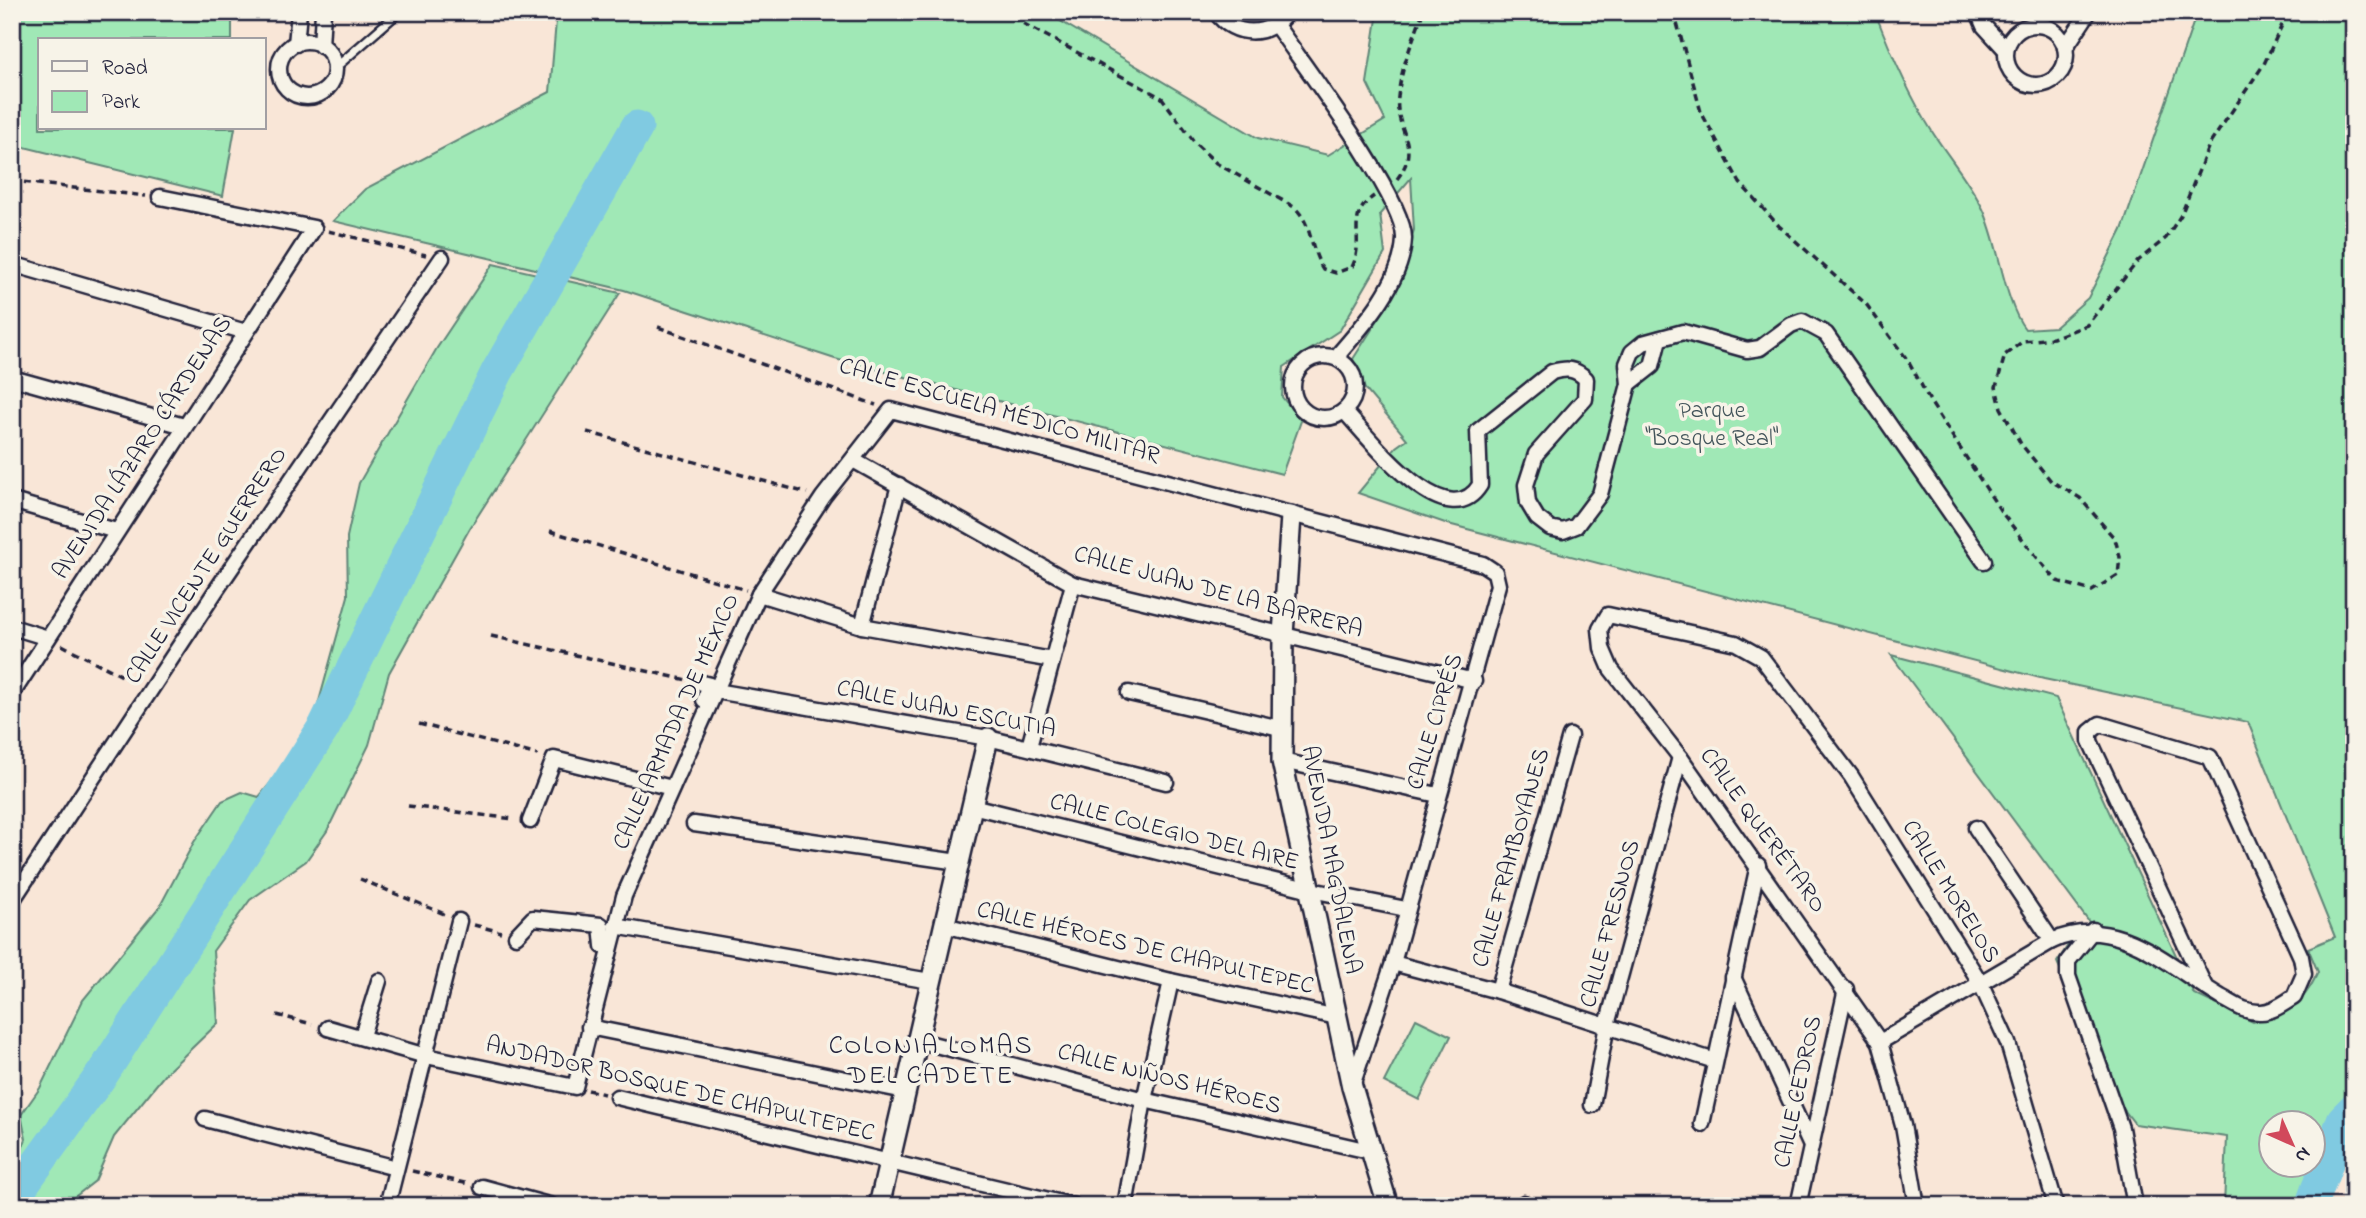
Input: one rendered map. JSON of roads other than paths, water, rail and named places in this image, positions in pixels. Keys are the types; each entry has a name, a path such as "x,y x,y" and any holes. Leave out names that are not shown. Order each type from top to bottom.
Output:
{"main road":[{"name":"AVENIDA MAGDALENA","path":"1291,516 1283,635 1280,728 1282,761 1352,1087 1369,1151 1388,1206"},
{"path":"879,1206 988,738"}],"street":[{"path":"296,44 299,12"},
{"path":"321,46 323,12"},
{"path":"1216,12 1227,24 1239,30 1264,30 1276,25 1287,12"},
{"path":"1979,12 1984,26 2006,50"},
{"path":"2065,48 2054,31 2035,24 2016,32 2006,50 2006,59 2015,76 2032,84 2041,84 2057,75 2063,67 2065,48 2089,12"},
{"path":"1276,25 1386,188 1402,218 1405,237 1402,256 1377,304 1336,357"},
{"path":"313,42 321,46 333,59 334,78 323,92 305,97 296,95 283,83 280,65 282,57 296,44 313,42"},
{"name":"AVENIDA LÁZARO CÁRDENAS","path":"12,694 314,228 160,197"},
{"name":"CALLE VICENTE GUERRERO","path":"12,901 217,589 442,258"},
{"path":"12,264 246,332"},
{"path":"1344,411 1413,483 1450,502 1465,499 1480,485 1478,431 1552,372 1567,368 1578,371 1586,379 1585,399 1536,454 1526,485 1528,503 1537,518 1550,528 1563,531 1576,526 1600,494 1629,384 1627,364 1632,352 1643,343 1683,332 1747,351 1760,348 1791,325 1802,321 1814,325 1826,334 1984,561"},
{"path":"1629,384 1652,366 1658,339"},
{"path":"1326,355 1345,363 1355,382 1351,403 1344,411 1324,418 1304,411 1293,394 1295,375 1307,360 1326,355"},
{"path":"12,377 184,426"},
{"name":"CALLE ARMADA DE MÉXICO","path":"575,1087 624,896 759,594 822,497 891,410"},
{"name":"CALLE ESCUELA MÉDICO MILITAR","path":"891,410 1291,516"},
{"name":"CALLE JUAN DE LA BARRERA","path":"853,460 1073,584 1474,681"},
{"path":"862,626 899,485"},
{"path":"12,501 116,531"},
{"name":"CALLE CIPRÉS","path":"1291,516 1483,564 1495,572 1498,585 1474,681 1438,795 1393,963 1352,1087"},
{"path":"1030,747 1073,584"},
{"path":"759,594 862,626 1052,660"},
{"name":"CALLE QUERÉTARO","path":"1736,643 1608,615 1600,629 1602,648 1611,669 1680,757 1758,865 1880,1042 1903,1125 1917,1206"},
{"path":"12,627 48,638"},
{"name":"CALLE MORELOS","path":"1736,643 1761,657 1851,776 1980,982 2008,1043 2056,1206"},
{"path":"702,684 710,685 697,719 702,722"},
{"name":"CALLE JUAN ESCUTIA","path":"716,691 988,738 1166,782"},
{"path":"1129,694 1280,728"},
{"path":"1880,1042 2052,941 2079,931 2093,930 2130,939 2205,987 2247,1012 2263,1012 2294,997 2301,988 2304,974 2301,957 2210,757 2099,724 2090,732 2090,741 2205,987"},
{"name":"CALLE FRAMBOYANES","path":"1498,991 1570,736"},
{"name":"CALLE FRESNOS","path":"1592,1105 1607,1025 1680,757"},
{"path":"530,821 554,759 672,788"},
{"path":"1282,761 1438,795"},
{"name":"CALLE COLEGIO DEL AIRE","path":"972,806 1311,890 1406,909"},
{"path":"694,824 958,862"},
{"path":"1976,828 2052,941"},
{"path":"1702,1124 1758,865"},
{"path":"516,936 533,918 601,925 603,946 610,948"},
{"path":"387,1206 459,920"},
{"name":"CALLE HÉROES DE CHAPULTEPEC","path":"944,925 1171,981 1337,1017"},
{"path":"615,926 930,981"},
{"path":"2093,930 2068,961 2068,976 2122,1128 2135,1206"},
{"path":"1393,963 1498,991 1715,1061"},
{"path":"1733,977 1810,1144"},
{"path":"362,1036 379,981"},
{"path":"1125,1206 1144,1100 1171,981"},
{"name":"CALLE CEDROS","path":"1798,1206 1846,989"},
{"path":"589,1027 905,1091"},
{"name":"ANDADOR BOSQUE DE CHAPULTEPEC","path":"328,1028 426,1056 575,1087"},
{"name":"CALLE NIÑOS HÉROES","path":"917,1040 1144,1100 1369,1151"},
{"name":"ANDADOR BOSQUE DE CHAPULTEPEC","path":"617,1097 1074,1206"},
{"path":"205,1119 396,1168"},
{"path":"482,1187 552,1206"}],"lane":[{"path":"335,68 399,12"}],"waterway":[{"path":"12,1199 103,1073 324,727 497,372 637,127"},
{"path":"2311,1206 2343,1120 2354,1109"}],"district":[{"name":"COLONIA LOMAS DEL CADETE","path":"931,1062"}],"park label":[{"name":"Parque \"Bosque Real\"","path":"1712,425"}]}
